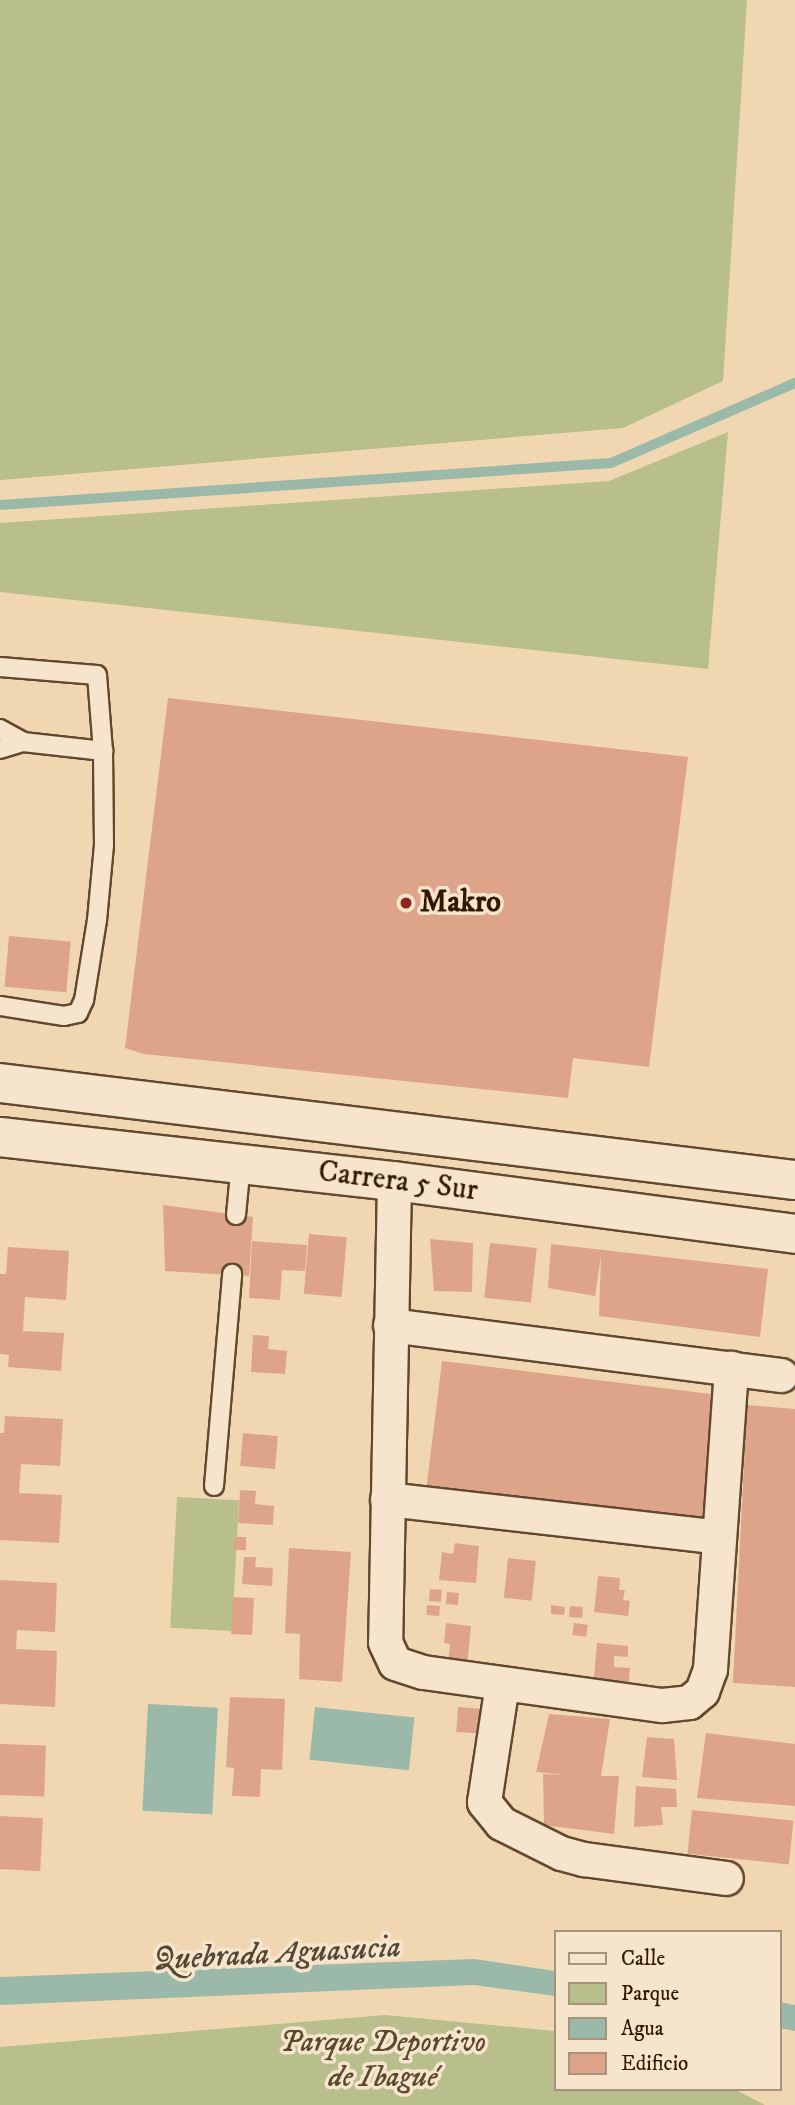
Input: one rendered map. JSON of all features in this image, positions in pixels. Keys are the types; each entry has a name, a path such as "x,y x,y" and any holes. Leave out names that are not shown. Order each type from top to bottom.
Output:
{"street":[{"name":"Carrera 5 Sur","path":"0,1083 795,1180"},
{"name":"Carrera 5 Sur","path":"0,1138 394,1181 795,1234"},
{"path":"394,1181 385,1642 395,1663 423,1672 663,1705 689,1702 702,1691 710,1669 731,1368"},
{"path":"390,1325 781,1375"},
{"path":"387,1499 719,1537"},
{"path":"502,1684 484,1802 501,1823 561,1853 584,1859 726,1878"}],"lane":[{"path":"0,667 97,675 103,751 104,845 97,920 84,1000 78,1013 64,1016 0,1006"},
{"path":"0,729 23,742 103,751"},
{"path":"0,749 23,742"},
{"path":"236,1215 241,1163"},
{"path":"214,1486 232,1274"}],"green space":[{"path":"0,0 747,0 723,381 623,428 0,480"},
{"path":"728,432 708,669 0,592 0,523 609,481"},
{"path":"177,1497 239,1500 232,1631 170,1628"},
{"name":"Parque Deportivo de Ibagué","path":"385,2015 554,2031 554,2091 738,2091 765,2105 0,2105 0,2047"}],"water":[{"path":"148,1704 218,1708 212,1815 142,1811"},
{"path":"315,1707 414,1717 409,1770 309,1760"},
{"name":"Quebrada Aguasucia","path":"474,1959 554,1971 554,1996 474,1985 0,2005 0,1977"},
{"path":"781,2002 795,2005 795,2031 781,2028"}],"building":[{"name":"Makro","path":"168,698 688,757 649,1067 573,1058 568,1098 144,1054 125,1048"},
{"path":"9,936 71,941 66,992 5,987"},
{"path":"163,1205 253,1217 249,1276 165,1271"},
{"path":"309,1234 347,1237 342,1297 304,1294"},
{"path":"430,1239 473,1243 472,1292 434,1291"},
{"path":"252,1241 307,1245 305,1271 282,1270 280,1300 249,1298"},
{"path":"490,1243 537,1248 531,1303 484,1298"},
{"path":"551,1244 768,1269 760,1337 599,1316 601,1256 595,1296 548,1288"},
{"path":"8,1247 69,1251 66,1300 25,1297 23,1331 64,1333 61,1371 8,1367 9,1355 0,1354 0,1274 6,1274"},
{"path":"253,1335 269,1336 268,1349 287,1351 285,1374 251,1372"},
{"path":"442,1361 717,1395 701,1523 426,1489"},
{"path":"747,1405 795,1409 795,1687 733,1683"},
{"path":"5,1416 63,1419 60,1466 21,1464 19,1493 62,1495 59,1543 0,1540 0,1433 4,1433"},
{"path":"243,1433 278,1436 275,1469 240,1466"},
{"path":"240,1490 256,1491 255,1504 274,1506 273,1525 238,1523"},
{"path":"234,1537 246,1537 246,1550 234,1550"},
{"path":"455,1543 479,1546 476,1583 439,1580 442,1552 453,1554"},
{"path":"289,1548 351,1552 342,1682 299,1679 300,1634 285,1633"},
{"path":"244,1557 256,1557 255,1567 273,1568 272,1586 242,1584"},
{"path":"508,1558 536,1561 532,1601 504,1598"},
{"path":"598,1576 620,1578 619,1590 625,1590 623,1600 630,1601 628,1616 594,1612"},
{"path":"0,1580 57,1583 55,1632 17,1630 16,1649 57,1651 55,1707 0,1704"},
{"path":"430,1589 442,1590 441,1602 429,1601"},
{"path":"447,1592 459,1593 458,1605 446,1604"},
{"path":"233,1597 254,1598 252,1635 231,1634"},
{"path":"427,1605 440,1606 439,1616 426,1615"},
{"path":"551,1605 565,1607 564,1615 551,1614"},
{"path":"570,1606 583,1607 582,1618 569,1617"},
{"path":"446,1623 471,1626 467,1666 448,1664 450,1644 444,1643"},
{"path":"574,1623 588,1625 586,1637 572,1635"},
{"path":"597,1643 628,1646 628,1657 614,1656 614,1667 630,1668 628,1693 593,1690"},
{"path":"230,1697 285,1699 282,1770 261,1769 260,1797 232,1796 234,1768 226,1767"},
{"path":"458,1707 485,1709 483,1734 456,1732"},
{"path":"549,1714 610,1719 601,1776 619,1776 614,1834 544,1825 543,1774 566,1775 536,1772"},
{"path":"706,1733 795,1744 795,1806 697,1798"},
{"path":"647,1737 674,1739 677,1780 642,1777"},
{"path":"0,1744 46,1746 44,1797 0,1795"},
{"path":"636,1786 676,1789 677,1807 661,1807 663,1825 634,1827"},
{"path":"692,1810 793,1821 789,1864 687,1854"},
{"path":"0,1816 43,1818 40,1871 0,1869"}],"waterway":[{"path":"0,505 611,463 795,383"}],"place":[{"name":"Makro","path":"406,903"}]}
